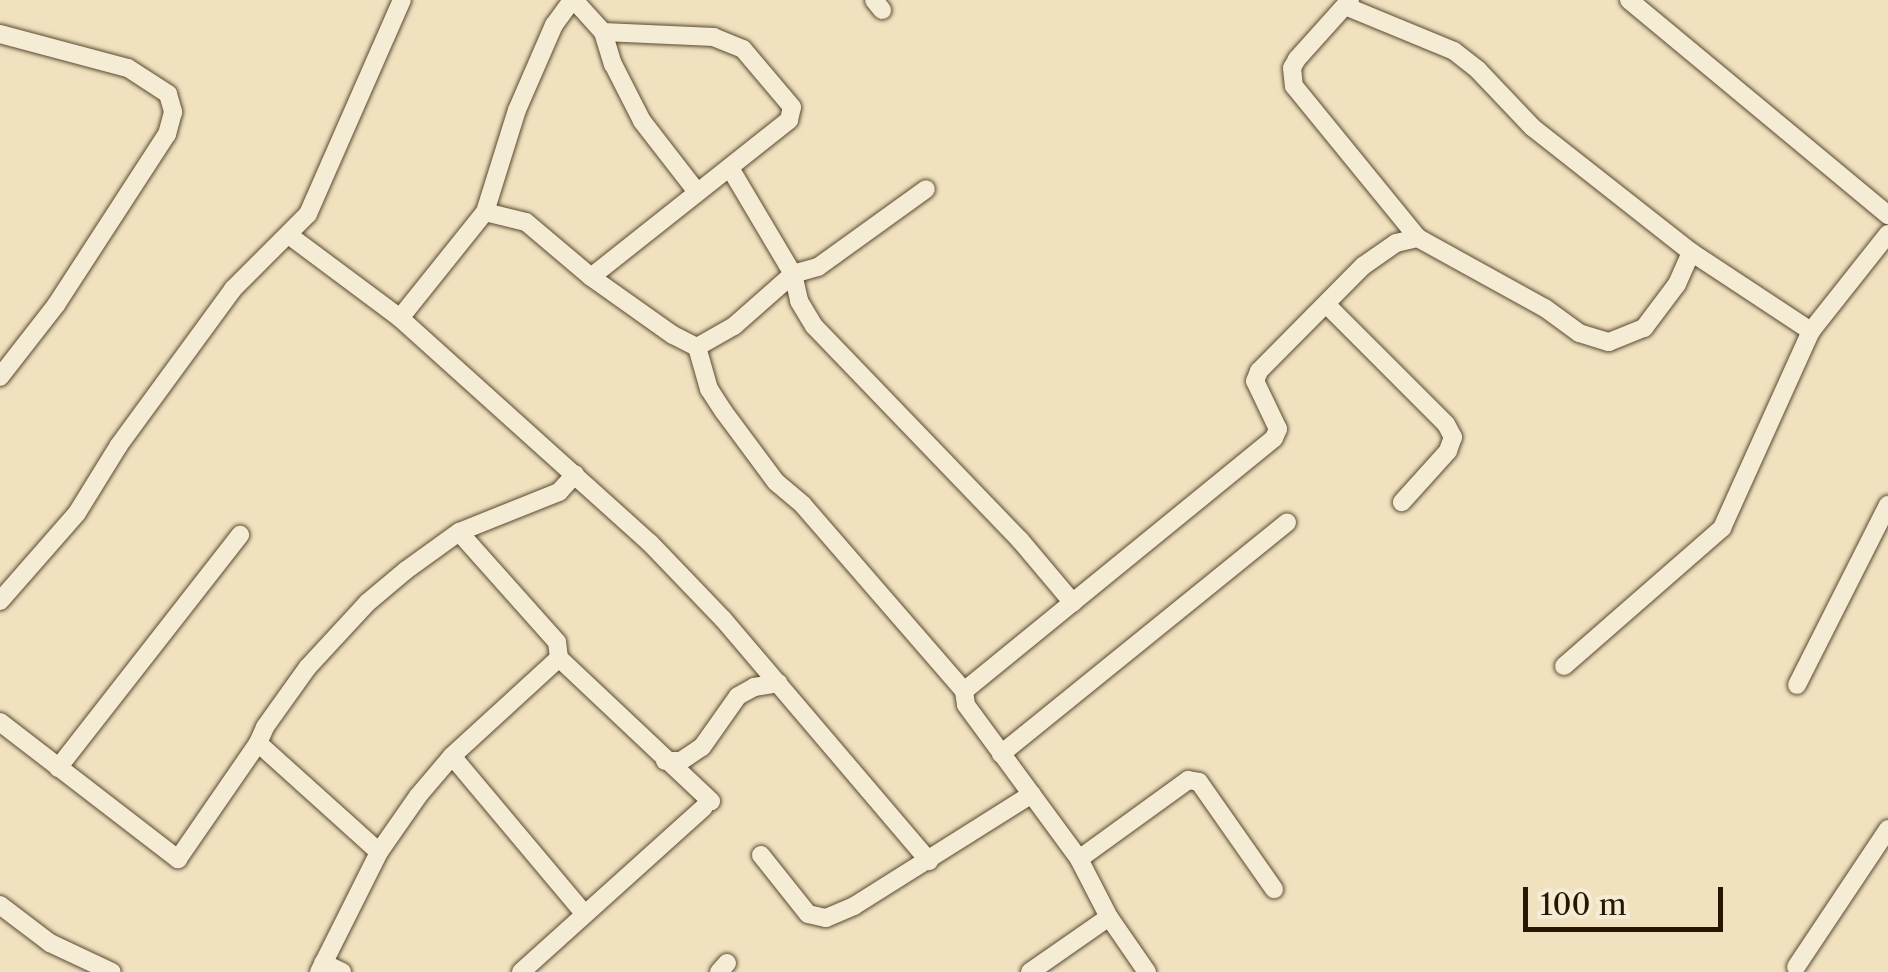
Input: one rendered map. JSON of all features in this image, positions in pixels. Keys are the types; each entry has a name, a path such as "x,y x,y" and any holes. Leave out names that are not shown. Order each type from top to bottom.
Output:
{"street":[{"path":"0,601 77,513 120,446 233,290 258,260 290,236 308,214 347,133 402,0"},
{"path":"400,318 485,212 517,110 554,25 573,0 602,32 642,120 696,192"},
{"path":"1629,0 1670,38 1888,215"},
{"path":"1690,252 1678,284 1644,328 1608,342 1579,333 1545,308 1418,238 1294,86 1292,68 1347,3 1454,52 1478,70 1532,127 1690,252 1811,331"},
{"path":"591,277 788,120 792,107 751,57 714,36 602,32"},
{"path":"0,34 128,68 168,94 173,112 166,134 56,305 0,377"},
{"path":"730,168 793,274 798,302 814,326 1020,540 1073,603"},
{"path":"697,346 734,326 793,274 818,267 926,189"},
{"path":"485,212 526,222 591,277 673,335 697,346 709,389 755,456 964,690 966,705 1080,859 1109,917 1147,972"},
{"path":"1564,666 1722,528 1811,331 1888,234"},
{"path":"290,236 400,318 650,543 779,683 929,861"},
{"path":"964,690 1274,438 1278,429 1255,376 1364,266 1396,243 1418,238"},
{"path":"1327,305 1446,424 1453,437 1448,452 1402,502"},
{"path":"0,722 178,859 258,743 276,709 308,667 367,603 458,532 559,492 574,474"},
{"path":"1797,686 1888,505"},
{"path":"1001,754 1287,522"},
{"path":"458,532 557,642 560,658 707,804 521,972"},
{"path":"58,768 240,535"},
{"path":"342,972 321,967 379,852 452,756 560,658"},
{"path":"665,761 681,761 702,747 738,696 754,687 779,683"},
{"path":"258,743 379,852"},
{"path":"452,756 583,912"},
{"path":"1080,859 1188,780 1199,782 1274,889"},
{"path":"760,855 808,914 826,918 929,861 1032,794"},
{"path":"1796,967 1888,830"},
{"path":"0,905 50,943 112,972"},
{"path":"1030,972 1109,917"}]}
